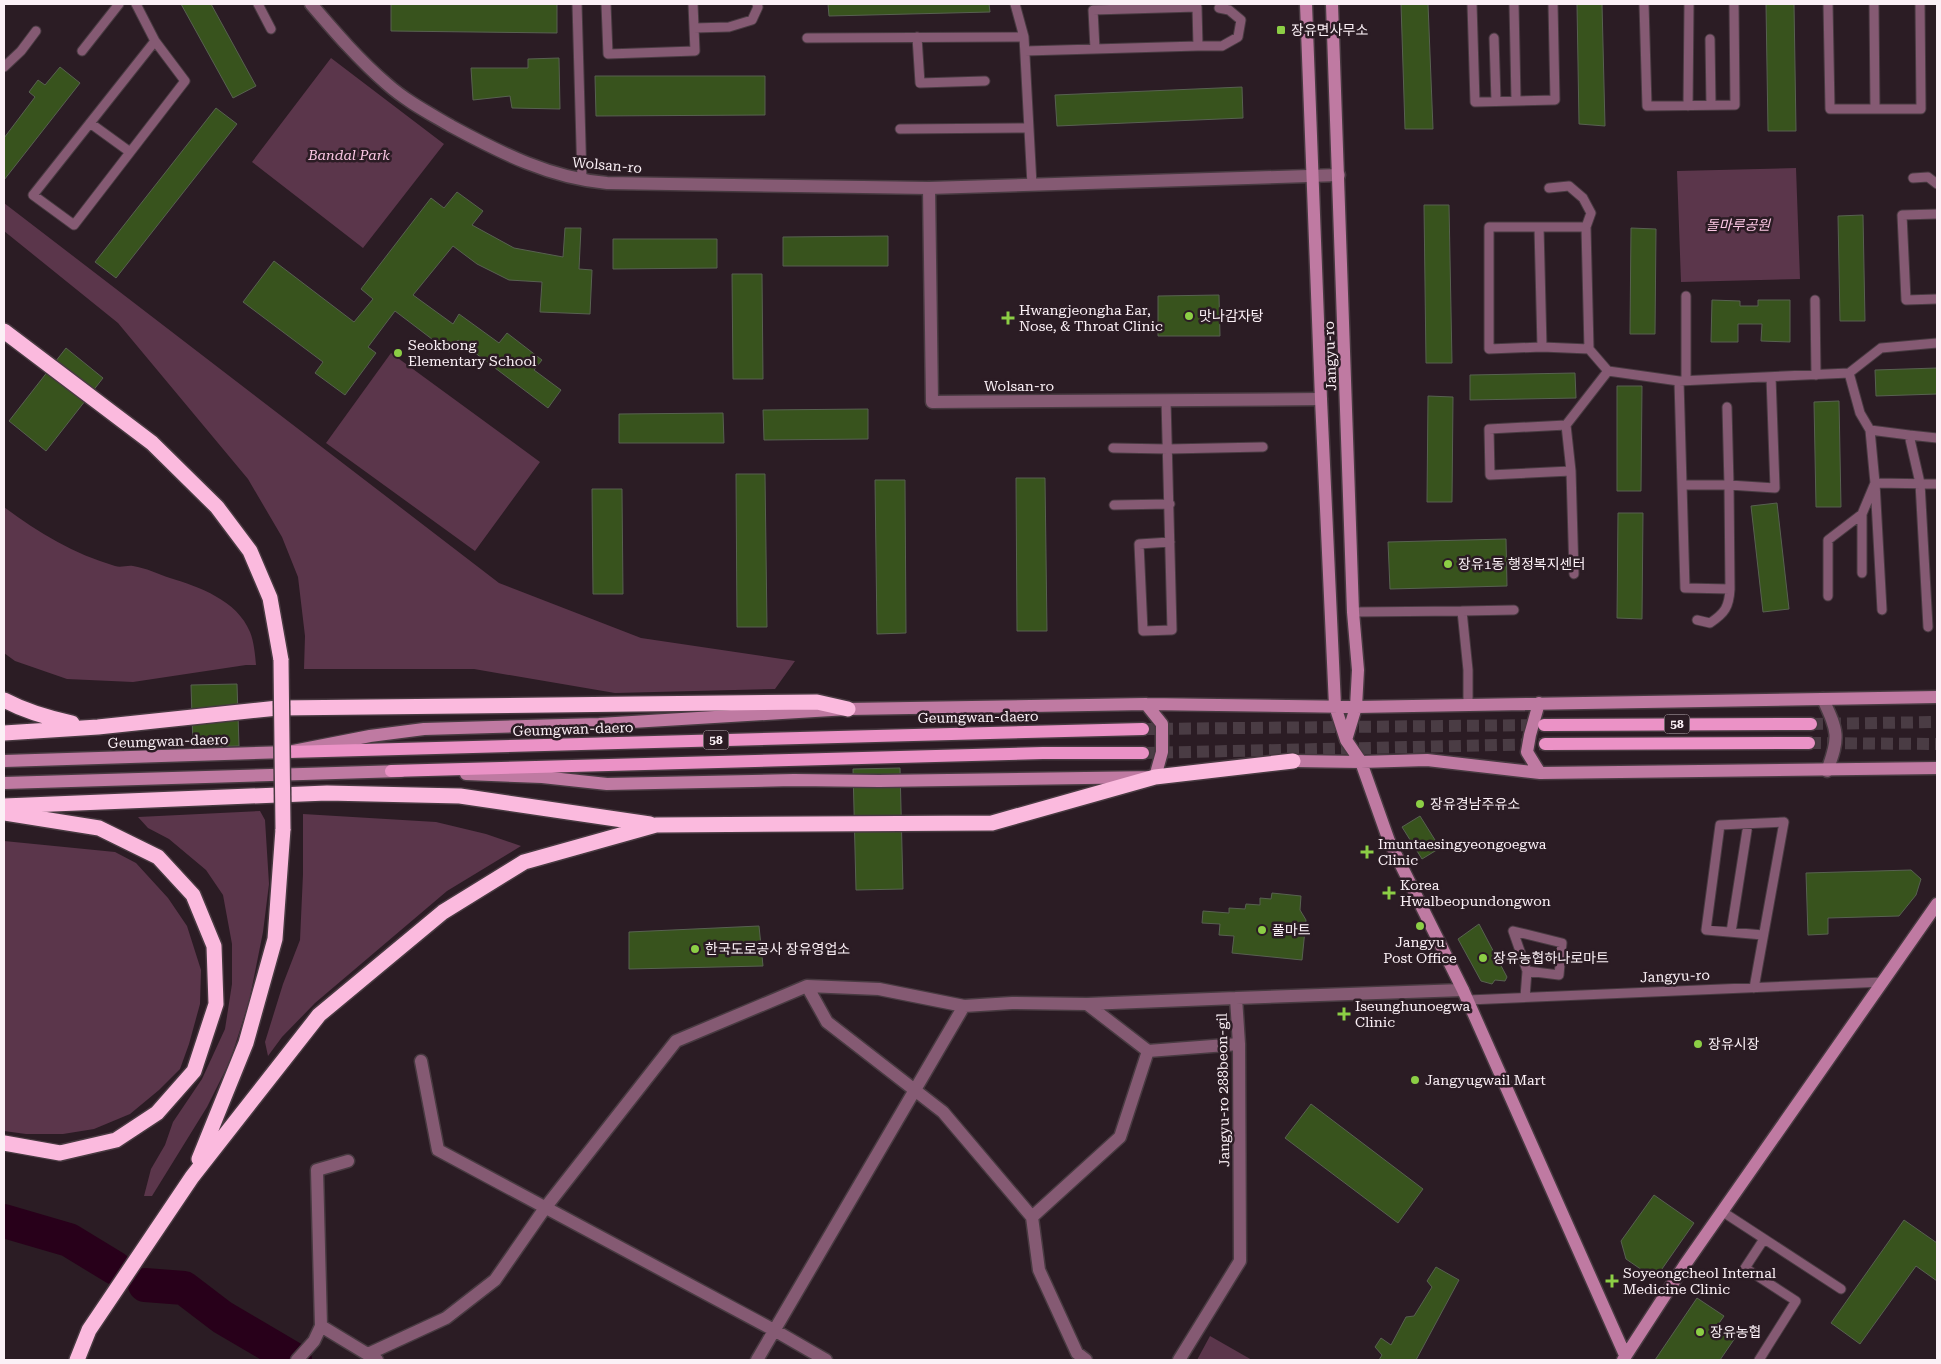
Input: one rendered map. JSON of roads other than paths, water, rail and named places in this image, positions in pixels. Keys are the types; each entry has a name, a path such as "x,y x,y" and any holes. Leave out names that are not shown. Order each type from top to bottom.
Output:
{"highway":[{"path":"4,331 152,443 218,507 250,552 270,598 281,660 283,829 275,940 246,1043 192,1177"},
{"path":"4,700 53,719 98,727"},
{"path":"4,733 98,727 278,708 817,702 848,709"},
{"path":"4,806 328,793 460,796 656,825 992,823 1155,777 1292,761"},
{"path":"4,813 100,828 158,857 193,895 214,946 216,1004 194,1071 157,1113 141,1124 116,1140 60,1153 4,1143"},
{"path":"77,1360 88,1330 161,1220 192,1177 319,1014 443,912 524,862 656,825"}],"main road":[{"name":"Jangyu-ro","path":"1306,4 1335,706 1346,740"},
{"name":"Jangyu-ro","path":"1332,4 1353,612 1358,670 1356,707 1346,740"},
{"path":"288,752 370,736 424,729 599,724 848,709 1146,704 1356,707 1937,697"},
{"path":"4,783 391,771 542,777 607,784 794,780 1155,777 1162,752 1162,724 1146,704"},
{"path":"1539,704 1527,752 1540,773"},
{"name":"58","path":"1544,725 1811,724"},
{"name":"Geumgwan-daero","path":"4,761 604,744 839,735 1143,729"},
{"path":"1346,740 1361,762 1389,841 1466,995 1624,1358"},
{"name":"58","path":"1545,744 1809,743"},
{"name":"58","path":"391,771 1015,754 1143,753"},
{"path":"1292,761 1361,762 1427,760 1540,773 1827,771 1937,768"},
{"path":"1624,1358 1684,1266 1937,904"}],"street":[{"name":"Wolsan-ro","path":"312,4 347,46 381,79 422,109 488,146 541,170 582,180 617,183 929,188 1339,175"},
{"name":"Wolsan-ro","path":"929,188 932,402 1321,399"},
{"path":"1823,699 1836,726 1836,748 1827,771"},
{"path":"806,986 827,1022 943,1112 1032,1217 1039,1270 1077,1353 1086,1360"},
{"path":"321,1326 372,1357 446,1318 495,1280 545,1208 676,1041 806,986 879,989 964,1006 1012,1003 1087,1004 1236,998"},
{"name":"Jangyu-ro 288beon-gil","path":"1179,1360 1240,1261 1239,1044 1236,998 1466,995"},
{"path":"1087,1004 1148,1051 1239,1044"},
{"path":"757,1360 964,1006"},
{"path":"1032,1217 1120,1137 1148,1051"},
{"path":"420,1061 438,1150 774,1330 826,1360"},
{"path":"297,1360 314,1341 321,1326 316,1170 348,1161"}],"lane":[{"path":"82,51 119,4"},
{"path":"136,4 155,41 185,80 74,225 33,195 155,41"},
{"path":"258,4 272,29"},
{"path":"577,4 582,180"},
{"path":"606,4 608,54 695,51 693,4"},
{"path":"694,28 729,27 752,20 758,7 757,4"},
{"path":"1015,4 1024,37 1032,185"},
{"path":"1472,4 1475,102 1555,100 1553,4"},
{"path":"1514,4 1516,100"},
{"path":"1644,4 1647,106 1735,105 1734,4"},
{"path":"1688,4 1688,106"},
{"path":"1828,4 1830,109 1922,109 1920,4"},
{"path":"1874,4 1876,109"},
{"path":"1095,49 1093,10 1197,7 1198,46"},
{"path":"1025,51 1222,46 1238,38 1241,20 1230,10 1219,8"},
{"path":"4,67 36,31"},
{"path":"917,37 920,83 985,81"},
{"path":"807,38 1024,37"},
{"path":"1494,38 1496,101"},
{"path":"1710,38 1711,105"},
{"path":"90,122 130,152"},
{"path":"900,129 1029,128"},
{"path":"1913,178 1928,177 1937,184"},
{"path":"1549,188 1568,186 1583,198 1591,213 1586,227 1589,350 1608,371 1682,380 1850,373 1881,348 1937,343"},
{"path":"1937,214 1902,215 1906,300 1937,299"},
{"path":"1586,227 1489,226 1489,349 1542,347 1589,350"},
{"path":"1539,227 1542,347"},
{"path":"1686,296 1682,380 1686,588 1730,589"},
{"path":"1815,300 1816,374"},
{"path":"1574,574 1571,471 1566,425 1608,371"},
{"path":"1850,373 1860,413 1870,430 1882,610"},
{"path":"1683,485 1775,488 1770,377"},
{"path":"1166,400 1170,504 1172,630 1143,630 1139,544 1170,542"},
{"path":"1697,620 1710,623 1722,615 1730,603 1727,407"},
{"path":"1566,425 1489,429 1490,475 1571,471"},
{"path":"1870,430 1937,438"},
{"path":"1909,435 1920,483 1928,627"},
{"path":"1113,448 1168,449 1263,446"},
{"path":"1875,483 1937,484"},
{"path":"1862,572 1862,514 1875,483"},
{"path":"1114,505 1170,504"},
{"path":"1828,596 1828,540 1862,514"},
{"path":"1353,612 1514,610"},
{"path":"1462,611 1468,670 1468,705"},
{"path":"1754,988 1764,935 1784,822 1720,824 1706,930 1764,935"},
{"path":"1731,932 1748,824"},
{"path":"1525,997 1528,971 1513,931 1562,943 1559,974 1528,971"},
{"name":"Jangyu-ro","path":"1466,995 1525,997 1884,982"},
{"path":"1723,1212 1841,1290"},
{"path":"1759,1360 1796,1301 1745,1268 1764,1238"}],"waterway":[{"path":"4,1221 69,1240 115,1268"},
{"path":"145,1285 184,1288 222,1317 295,1360"}],"tunnel":[{"path":"1811,724 1937,722"},
{"path":"1143,729 1544,725"},
{"path":"1809,743 1937,744"},
{"path":"1143,753 1545,744"}],"place":[{"name":"장유면사무소","path":"1281,30"},
{"name":"맛나감자탕","path":"1189,316"},
{"name":"Hwangjeongha Ear, Nose, & Throat Clinic","path":"1008,318"},
{"name":"Seokbong Elementary School","path":"398,353"},
{"name":"장유1동 행정복지센터","path":"1448,564"},
{"name":"장유경남주유소","path":"1420,804"},
{"name":"Imuntaesingyeongoegwa Clinic","path":"1367,852"},
{"name":"Korea Hwalbeopundongwon","path":"1389,893"},
{"name":"Jangyu Post Office","path":"1420,926"},
{"name":"풀마트","path":"1262,930"},
{"name":"한국도로공사 장유영업소","path":"695,949"},
{"name":"장유농협하나로마트","path":"1483,958"},
{"name":"Iseunghunoegwa Clinic","path":"1344,1014"},
{"name":"장유시장","path":"1698,1044"},
{"name":"Jangyugwail Mart","path":"1415,1080"},
{"name":"Soyeongcheol Internal Medicine Clinic","path":"1612,1281"},
{"name":"장유농협","path":"1700,1332"}],"park label":[{"name":"Bandal Park","path":"349,155"},
{"name":"돌마루공원","path":"1738,225"}]}
